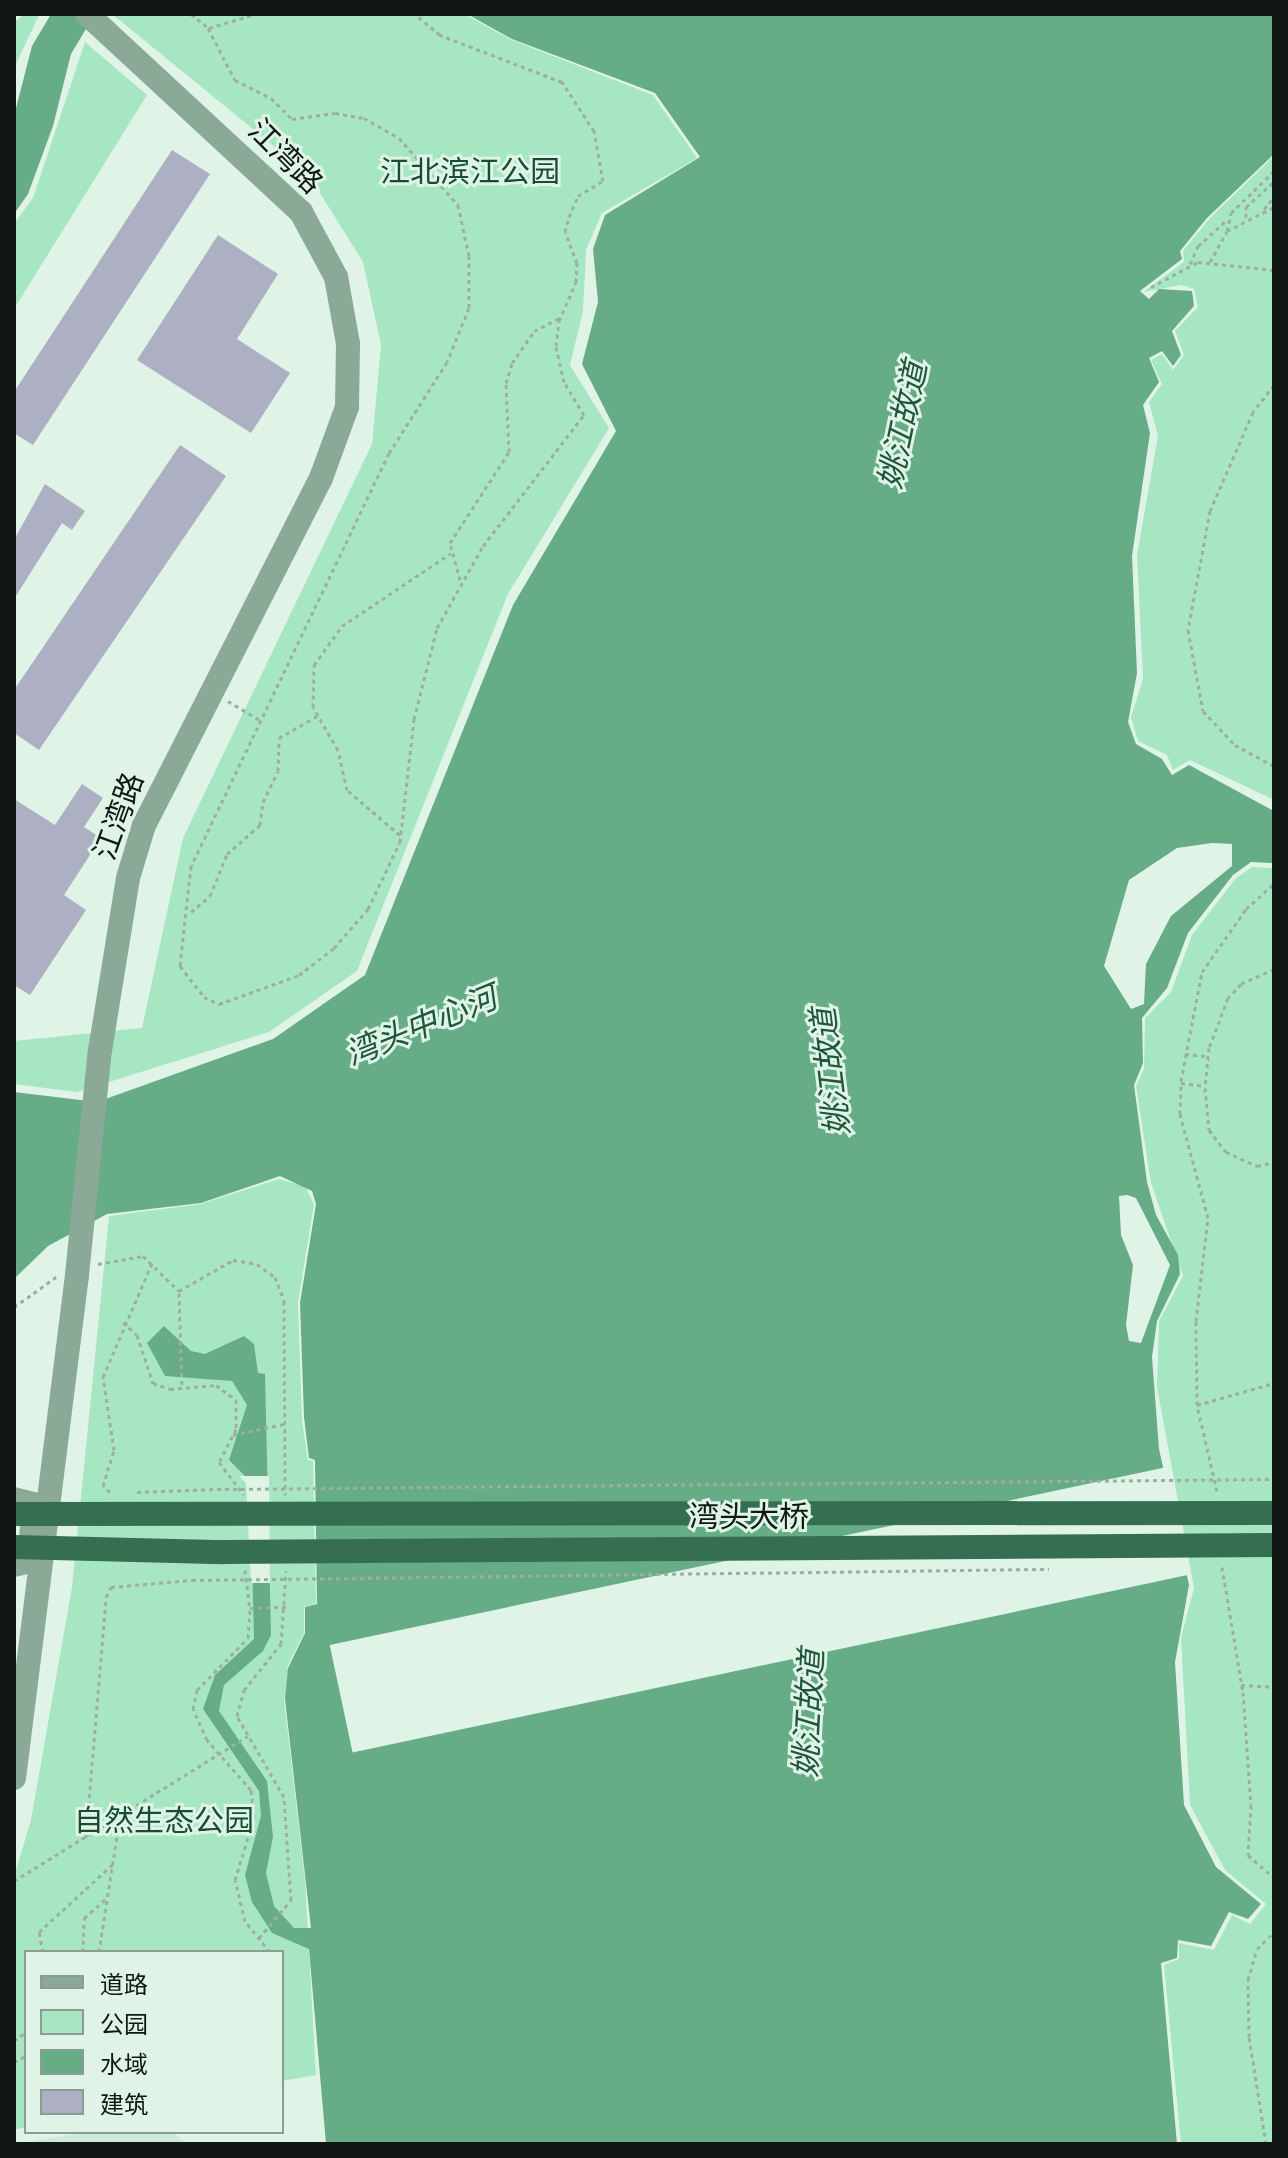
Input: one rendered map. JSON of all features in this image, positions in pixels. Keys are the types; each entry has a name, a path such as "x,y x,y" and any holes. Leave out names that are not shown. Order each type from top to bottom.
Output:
{"main road":[{"name":"湾头大桥","path":"14,1514 235,1510 1274,1513"},
{"name":"湾头大桥","path":"14,1547 234,1553 1274,1545"}],"street":[{"name":"江湾路","path":"14,1778 77,1275 100,1050 136,852 209,689 321,478 347,407 348,344 336,277 301,212 94,20"},
{"path":"14,1499 33,1504 30,1561 14,1565"}],"path":[{"path":"191,14 208,28 235,80 271,98 292,119 335,113 364,118 399,138 458,205 469,256 469,308 447,362 389,453 191,866 184,889 190,912 180,947 187,980 219,1004 243,1000 299,975 334,948 368,909 401,836 423,674 460,580 511,506 582,423 556,346 560,318 576,282 577,263 565,232 569,217 578,196 603,181 594,131 562,82 440,35 415,14"},
{"path":"208,28 255,14"},
{"path":"1190,265 1198,246 1274,171"},
{"path":"1246,217 1246,207 1274,182"},
{"path":"1264,210 1274,197"},
{"path":"1227,231 1246,217 1274,207"},
{"path":"1210,262 1227,231 1228,219"},
{"path":"1151,287 1190,265 1210,262 1274,270"},
{"path":"460,580 451,553 455,527 496,479 509,452 506,383 512,363 534,331 560,318"},
{"path":"1274,385 1253,412 1210,511 1188,630 1203,711 1235,745 1274,766"},
{"path":"401,836 354,802 338,750 317,716 314,665 325,645 369,605 451,553"},
{"path":"209,689 260,720"},
{"path":"190,912 210,896 227,854 260,825 263,802 278,771 279,738 290,726 317,716"},
{"path":"1218,1507 1197,1405 1196,1321 1208,1218 1180,1114 1181,1083 1202,972 1246,909 1274,884"},
{"path":"1274,969 1241,984 1228,998 1207,1056 1205,1086 1209,1130 1226,1152 1257,1166 1274,1162"},
{"path":"1185,1054 1207,1056"},
{"path":"1181,1083 1205,1086"},
{"path":"152,1263 123,1322 101,1392 114,1450 105,1491 1274,1479"},
{"path":"179,1291 182,1389"},
{"path":"123,1322 137,1335 153,1383 182,1389 216,1385 232,1394 238,1406 233,1435 219,1462 241,1484 235,1510"},
{"path":"1197,1405 1274,1383"},
{"path":"233,1435 284,1424"},
{"path":"234,1553 252,1608 248,1638 193,1701 197,1725 242,1776 254,1802 235,1880 242,1913 268,1950"},
{"path":"1221,1555 1241,1685 1251,1805 1248,1855 1274,1878"},
{"path":"1211,1567 1227,1567"},
{"path":"86,1837 106,1597 111,1587 192,1580 1052,1569"},
{"path":"252,1608 286,1607"},
{"path":"1241,1685 1274,1687"},
{"path":"14,1881 248,1736"},
{"path":"99,1950 120,1816"},
{"path":"43,1950 39,1932 113,1864"},
{"path":"83,1950 84,1918 107,1898"},
{"path":"259,1938 288,1908"},
{"path":"1274,1932 1257,1949 1248,1980 1249,2037 1267,2142 1274,2142"}],"shaded area":[{"path":"78,2134 174,2134 188,2144 14,2144"}],"green space":[{"path":"25,14 39,15 14,68 14,22"},
{"name":"江北滨江公园","path":"112,14 464,14 512,40 653,95 697,158 602,213 586,250 583,311 570,365 609,428 508,594 357,971 269,1032 77,1092 14,1084 14,1041 142,1028 183,838 372,444 381,345 363,262 308,174"},
{"path":"85,42 147,95 14,309 14,224 33,198"},
{"path":"1274,156 1274,800 1190,760 1173,770 1167,755 1138,741 1131,717 1143,679 1137,555 1158,436 1149,402 1162,384 1151,360 1162,354 1173,370 1184,355 1175,331 1198,307 1194,289 1181,285 1143,292 1184,262 1183,251 1209,219"},
{"path":"1252,867 1274,868 1274,2144 1181,2144 1164,1965 1179,1959 1179,1943 1214,1950 1232,1915 1250,1924 1266,1904 1225,1870 1190,1805 1181,1638 1194,1588 1157,1387 1159,1321 1183,1276 1151,1183 1136,1086 1144,1069 1145,1018 1171,992 1192,935 1236,878"},
{"name":"自然生态公园","path":"279,1179 305,1186 314,1204 298,1303 302,1420 308,1460 313,1461 316,1603 304,1607 304,1633 287,1667 291,1679 284,1699 305,1881 316,2075 284,2081 284,1950 24,1950 24,2128 14,2130 14,1877 31,1820 72,1587 109,1216 201,1204"}],"water":[{"path":"51,14 95,14 71,54 53,126 28,194 14,214 14,116 32,46"},
{"path":"467,14 1274,14 1274,154 1207,218 1180,251 1182,259 1140,291 1149,299 1159,289 1192,291 1194,306 1172,331 1181,355 1173,366 1162,351 1149,358 1159,382 1143,405 1150,433 1132,556 1137,673 1128,722 1136,744 1162,759 1172,775 1189,765 1274,811 1274,863 1251,862 1233,875 1188,933 1167,988 1142,1018 1143,1063 1134,1085 1147,1182 1156,1215 1178,1255 1180,1274 1157,1321 1152,1357 1159,1449 1189,1585 1175,1662 1184,1805 1216,1867 1261,1904 1248,1919 1229,1912 1211,1946 1178,1940 1177,1958 1161,1963 1177,2144 326,2144 309,1949 272,1933 252,1902 245,1875 261,1816 259,1791 203,1709 215,1675 254,1639 250,1481 229,1460 247,1405 232,1381 165,1376 147,1343 164,1326 191,1351 205,1354 244,1336 254,1344 258,1373 265,1374 271,1635 263,1651 224,1685 219,1711 267,1781 273,1837 266,1873 274,1906 294,1928 311,1928 285,1699 288,1668 305,1633 305,1607 317,1604 315,1460 309,1458 304,1417 300,1303 316,1204 312,1191 280,1176 201,1203 107,1214 48,1246 14,1279 14,1092 97,1102 273,1039 365,975 513,605 616,431 582,364 598,302 593,249 605,215 700,157 655,93 512,39","holes":["1212,843 1232,844 1232,866 1171,916 1146,964 1144,1004 1131,1009 1104,966 1129,880 1177,848","1119,1196 1136,1198 1170,1265 1141,1343 1129,1341 1126,1325 1133,1265 1121,1235"]}],"pier":[{"path":"1167,1467 1190,1575 353,1753 330,1645"},
{"path":"239,1476 269,1476 270,1583 251,1583 246,1483"}],"building":[{"path":"172,150 210,174 33,445 14,433 14,392"},
{"path":"218,235 278,274 237,339 290,373 251,433 137,360"},
{"path":"180,445 226,476 39,750 14,733 14,690"},
{"path":"45,484 85,511 72,530 62,523 14,599 14,540"},
{"path":"82,784 103,798 84,827 101,838 64,895 86,910 30,995 14,985 14,799 55,825"}],"water label":[{"name":"姚江故道","path":"902,425"},
{"name":"湾头中心河","path":"421,1025"},
{"name":"姚江故道","path":"830,1072"},
{"name":"姚江故道","path":"808,1713"}]}
